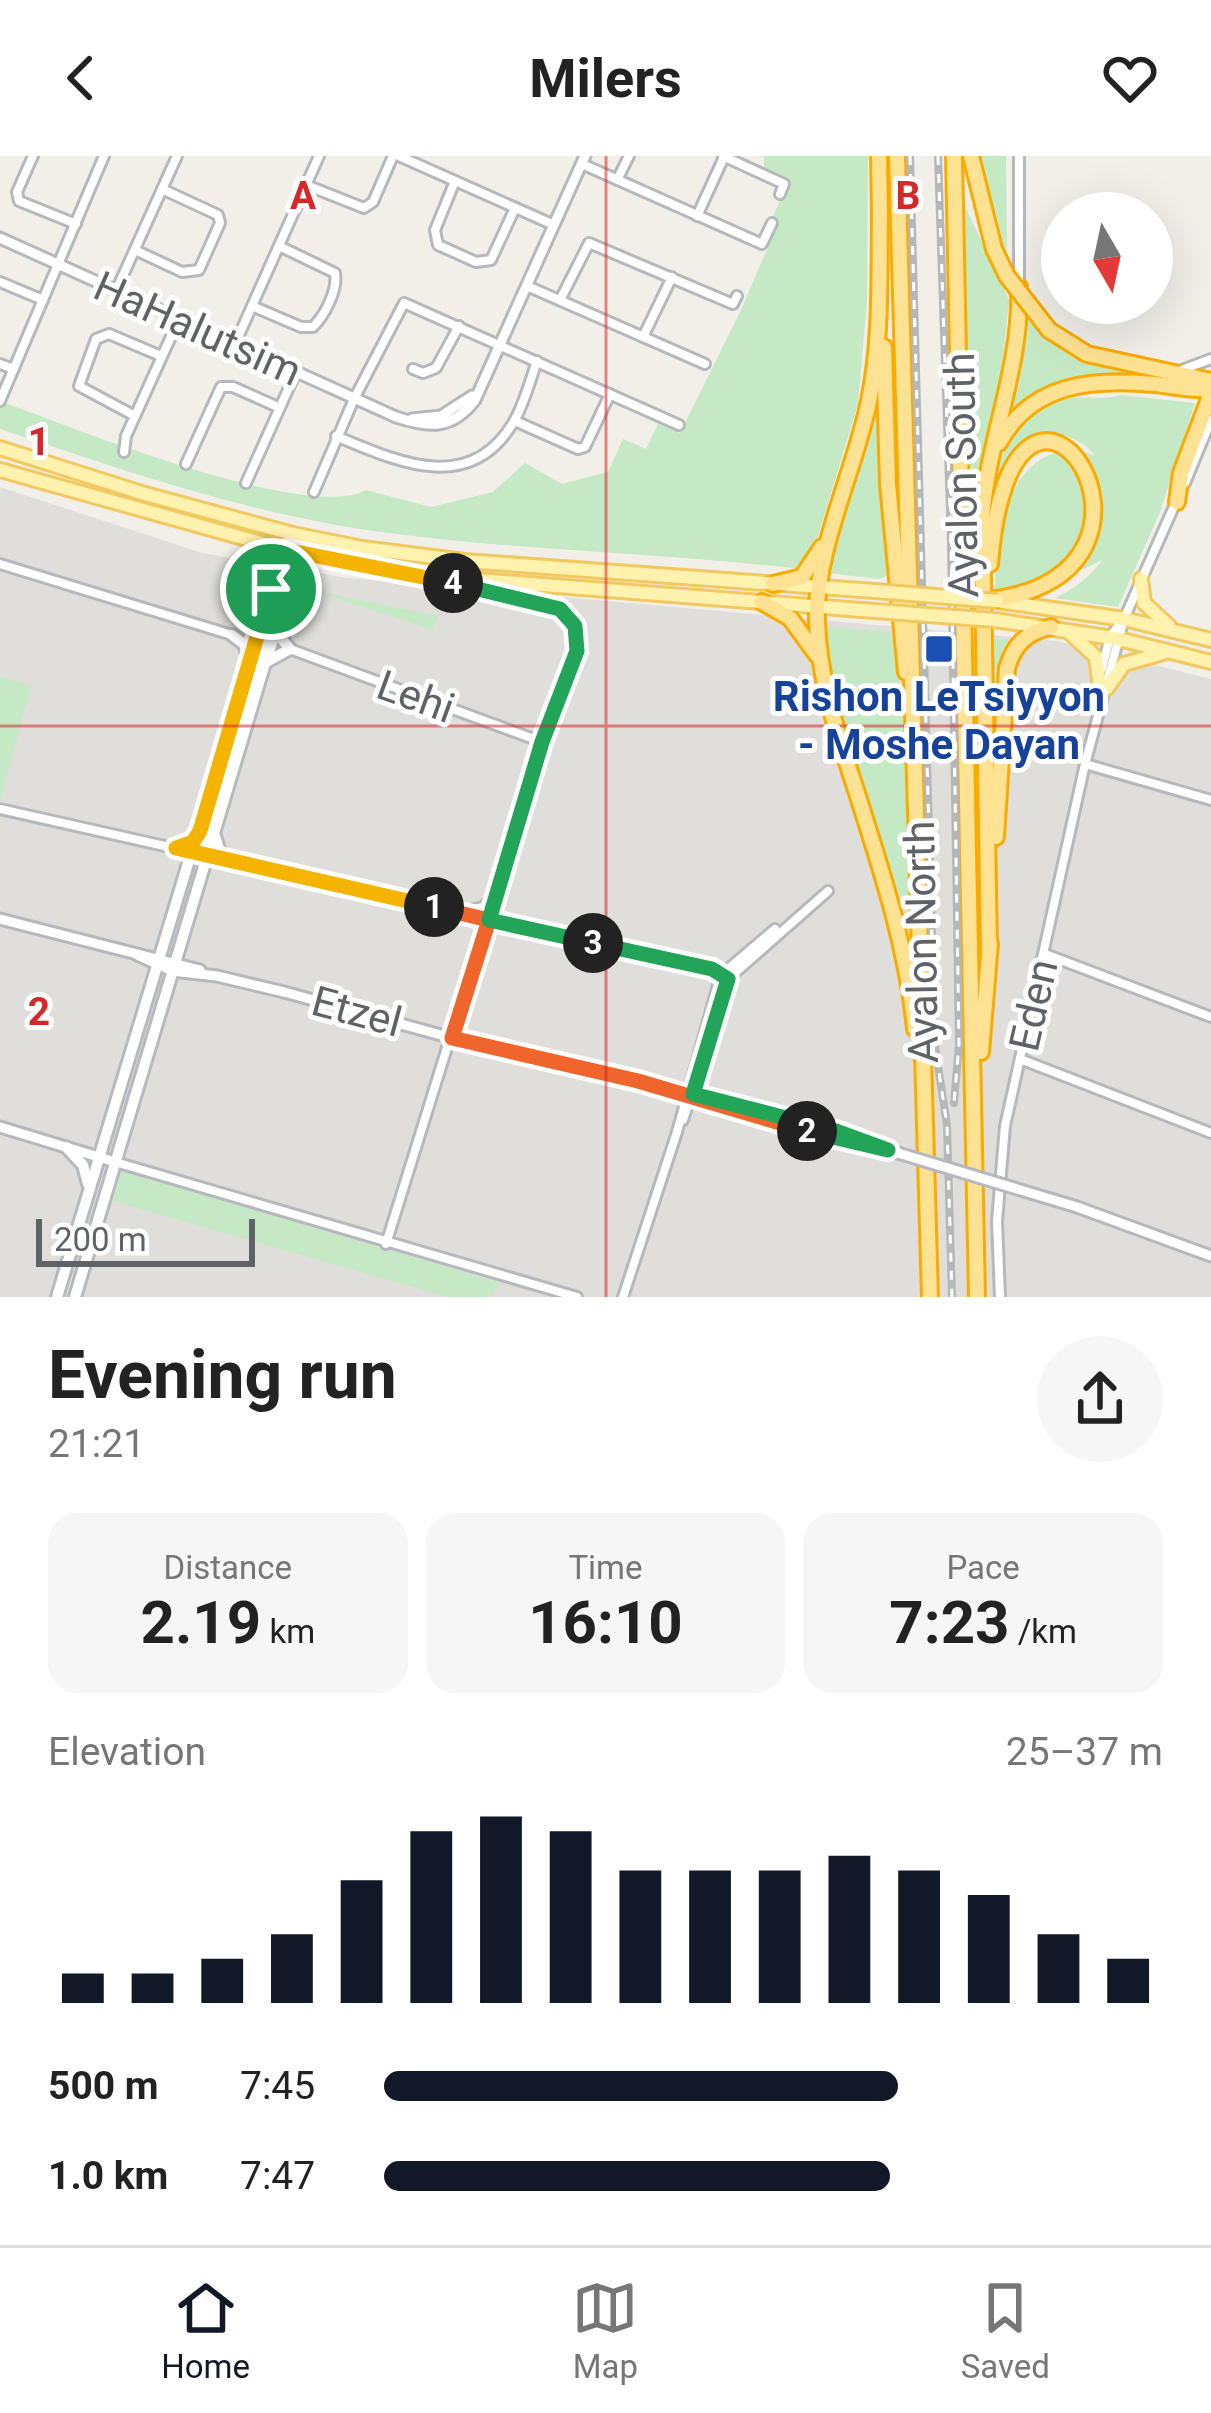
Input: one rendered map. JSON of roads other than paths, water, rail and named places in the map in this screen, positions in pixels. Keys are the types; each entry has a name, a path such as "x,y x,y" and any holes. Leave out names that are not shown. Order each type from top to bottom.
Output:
{"highway":[{"path":"879,156 888,484 918,782"},
{"name":"Ayalon North","path":"897,156 930,1297"},
{"name":"Ayalon South","path":"954,156 977,1297"},
{"path":"971,156 994,249 1007,276 1049,330 1087,354 1210,390"},
{"path":"880,209 873,376 817,607 820,660 830,709 900,934 913,1011 926,1150"},
{"path":"989,950 982,517 1017,338 1019,286"},
{"path":"989,464 1010,423 1031,403 1064,387 1210,390"},
{"path":"1177,502 1181,473 1210,390"},
{"path":"986,646 993,531 1004,492 1032,454 1062,442 1083,443"},
{"path":"773,584 808,572 840,510"},
{"path":"994,600 1070,587"},
{"path":"761,602 790,618 820,660"},
{"path":"974,1117 1007,668 1028,634 1058,628"}],"main road":[{"path":"0,448 293,534 362,548 465,561 994,600 1124,619 1211,640"},
{"path":"0,470 292,552 427,576 995,620 1115,638 1211,662"},
{"path":"56,1297 159,962 200,854 214,832 297,572 293,534"},
{"path":"75,1297 174,966 200,854 200,831 249,662 292,552"},
{"path":"1141,579 1144,603 1174,630"},
{"path":"995,620 1032,617 1102,628 1124,619"},
{"path":"232,635 260,626"},
{"path":"1058,628 1096,657 1103,687"},
{"path":"265,664 290,650 276,632"},
{"path":"232,635 244,644 249,662"},
{"path":"1103,687 1124,664 1145,655 1177,652"},
{"path":"176,848 193,842 200,831"},
{"path":"214,832 217,847 229,860"},
{"path":"66,1147 86,1170 88,1190"}],"street":[{"path":"33,156 16,192 19,201 76,224"},
{"path":"0,401 104,156"},
{"path":"116,291 177,156"},
{"path":"235,344 320,156"},
{"path":"306,185 364,208 373,202 396,156 554,225"},
{"path":"617,180 629,156"},
{"path":"697,215 724,156 784,184 780,194"},
{"path":"1019,156 1019,286"},
{"path":"583,160 617,180 762,244 772,223"},
{"name":"HaHalutsim","path":"0,238 396,417 441,416 460,407 484,383 583,160"},
{"path":"455,181 435,230 438,245 476,262 491,260 515,208"},
{"path":"135,250 182,272 199,270 220,223 218,214 162,189"},
{"path":"560,301 589,243 734,304 737,296"},
{"path":"252,306 302,328 313,327 321,319 337,283 335,273 279,246"},
{"path":"644,338 672,277"},
{"path":"0,282 44,300"},
{"path":"527,286 705,364"},
{"path":"314,492 400,305 408,304 679,425"},
{"path":"124,452 125,436 178,319"},
{"path":"413,369 423,373 436,368 459,326"},
{"path":"135,416 79,386 96,339 110,334 161,356"},
{"path":"1159,372 1183,371 1211,359"},
{"path":"336,436 399,463 449,466 481,454 515,421 537,361"},
{"path":"0,364 14,369"},
{"path":"246,483 296,372"},
{"path":"186,464 221,387 233,386 278,407"},
{"path":"515,421 585,448 610,394"},
{"path":"1200,447 1211,420"},
{"path":"1200,447 1211,432"},
{"name":"Eden","path":"1000,1297 998,1206 1005,1126 1103,687 1115,638 1200,447"},
{"path":"0,564 232,635"},
{"path":"386,1244 578,634 560,609 427,576"},
{"name":"Lehi","path":"290,650 542,742"},
{"path":"1085,764 1211,800"},
{"path":"0,809 712,969 725,977"},
{"path":"456,912 483,907 498,890"},
{"path":"623,1297 725,977 828,891"},
{"name":"Etzel","path":"0,919 452,1038 836,1131 1077,1207 1211,1256"},
{"path":"1045,954 1211,1017"},
{"path":"1020,1059 1211,1133"},
{"path":"0,1127 577,1297"}],"railway":[{"path":"910,156 935,1046 947,1125 952,1297"},
{"path":"938,156 951,541 959,1044 954,1103"}],"place":[{"name":"Rishon LeTsiyyon - Moshe Dayan","path":"939,649"}]}
